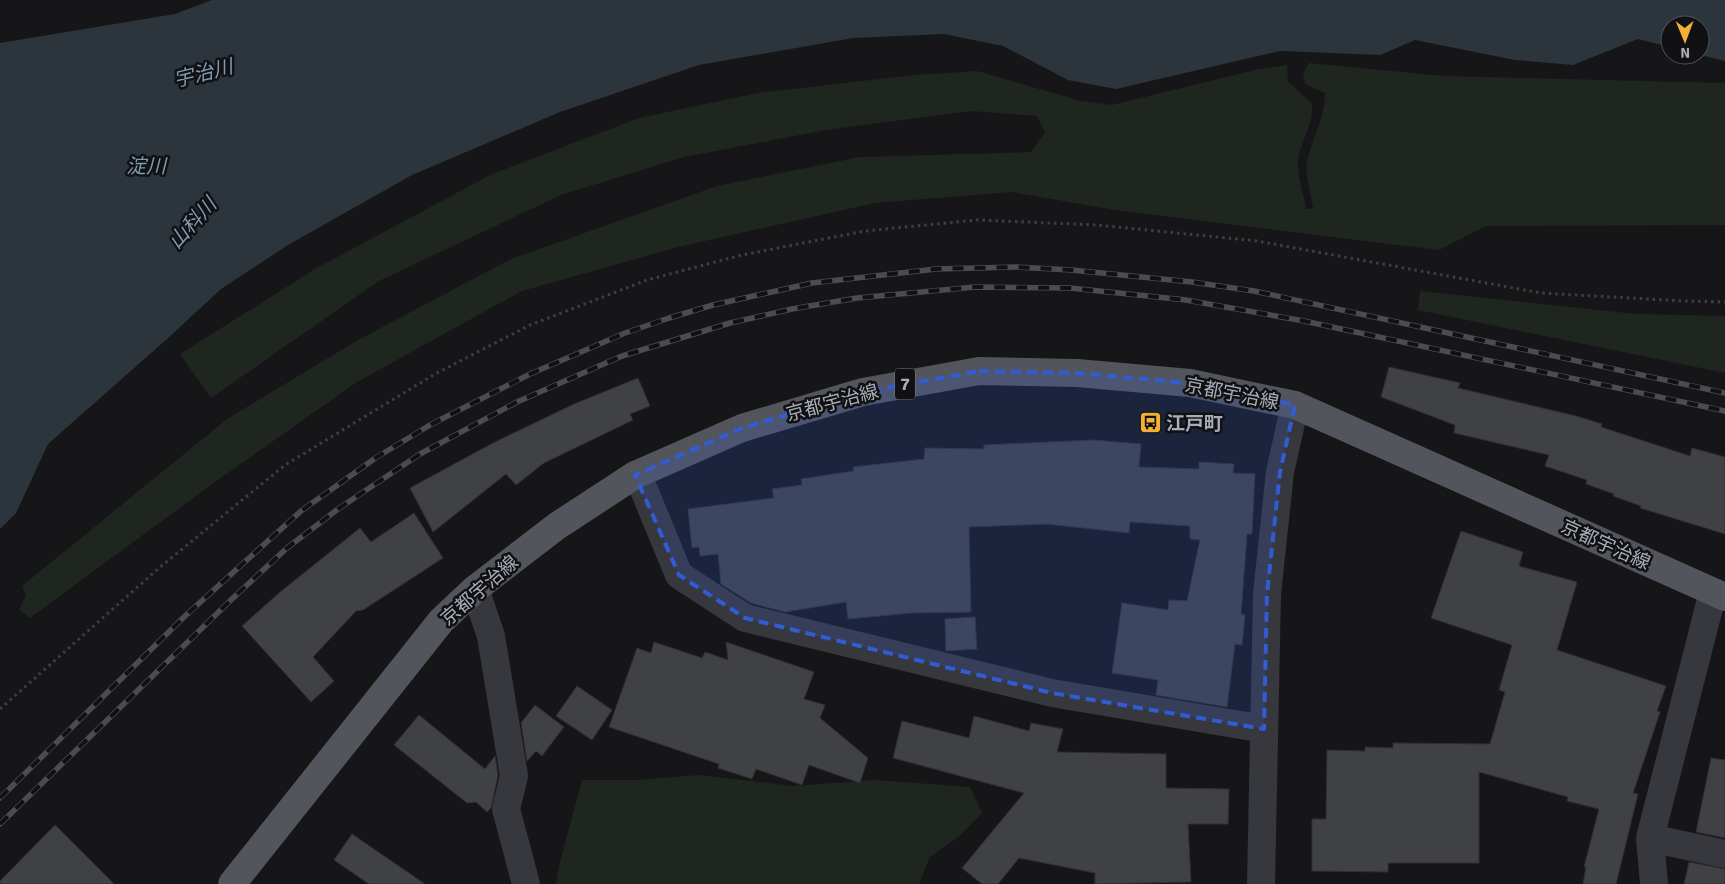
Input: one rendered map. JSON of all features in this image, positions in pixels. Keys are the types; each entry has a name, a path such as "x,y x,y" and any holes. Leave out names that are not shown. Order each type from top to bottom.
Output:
{"main road":[{"name":"京都宇治線","path":"232,884 441,622 475,589 557,526 635,475 742,428 863,392 979,371 1077,373 1190,383 1295,405 1719,595"}],"street":[{"path":"1260,884 1267,594 1280,472 1295,405"},
{"path":"635,475 644,490 679,575 745,618 1052,693 1264,729"},
{"path":"475,589 491,636 514,776 506,810 526,884"},
{"path":"1654,884 1650,838 1719,595"},
{"path":"1650,838 1725,854"}],"path":[{"path":"0,709 159,568 285,465 435,374 530,325 647,280 742,255 865,231 977,220 1077,224 1257,241 1541,293 1725,302"}],"highlighted area":[{"path":"979,371 1077,373 1190,383 1295,405 1280,472 1267,594 1264,729 1052,693 745,618 679,575 635,475 742,428 863,392"}],"shaded area":[{"path":"1309,63 1443,76 1725,83 1725,225 1486,226 1439,250 1115,210 1012,192 875,203 678,247 522,291 357,382 215,482 30,618 19,610 26,595 22,586 227,419 358,340 511,259 717,186 860,157 1031,152 1045,132 1037,116 971,111 826,130 684,157 561,195 379,281 211,398 180,354 315,269 492,174 639,118 758,93 914,75 977,71 1081,101 1112,105 1259,69 1287,65 1288,82 1312,103 1311,119 1299,155 1298,168 1306,209 1313,209 1306,167 1321,119 1325,93 1305,84 1303,74"},
{"path":"1420,291 1636,314 1725,316 1725,373 1418,310"},
{"path":"699,775 793,786 875,780 970,787 982,813 960,836 930,857 919,884 556,884 582,780 638,780"}],"water":[{"name":"淀川","path":"212,0 1725,0 1725,61 1710,57 1710,15 1660,15 1660,44 1638,39 1573,65 1515,60 1415,40 1380,55 1280,51 1116,89 1068,80 1003,46 944,34 853,38 699,65 560,112 412,175 288,245 221,289 48,444 16,513 0,529 0,43 175,14"}],"building":[{"path":"1389,367 1460,383 1458,388 1576,416 1602,424 1601,427 1690,456 1692,448 1725,457 1725,534 1640,508 1641,506 1586,484 1587,480 1545,466 1549,455 1454,433 1455,425 1381,397"},
{"path":"638,378 650,406 630,414 633,420 544,463 516,485 506,474 433,532 410,488 493,443 574,404"},
{"path":"1093,440 1141,444 1139,467 1199,469 1199,462 1234,464 1233,473 1255,474 1252,534 1247,534 1241,614 1245,615 1242,645 1235,644 1227,707 1156,695 1158,680 1112,673 1122,603 1168,610 1169,600 1187,601 1200,540 1190,539 1190,526 1130,522 1129,533 1047,524 969,527 971,612 911,613 848,619 846,602 785,612 751,603 721,584 718,554 700,556 699,547 692,548 688,509 774,498 772,489 802,485 801,479 854,471 853,467 924,459 925,448 984,449 984,445"},
{"path":"414,513 443,558 363,610 356,611 313,657 334,681 311,702 242,626 279,593 360,528 371,542"},
{"path":"1461,531 1523,552 1519,566 1577,582 1557,650 1666,686 1657,711 1660,712 1633,793 1638,794 1616,884 1583,884 1586,867 1584,867 1599,809 1567,801 1568,797 1479,772 1479,863 1388,863 1388,872 1312,871 1312,819 1326,819 1327,750 1365,751 1365,747 1393,748 1393,743 1490,744 1505,692 1499,690 1512,645 1431,618"},
{"path":"975,617 977,649 946,651 945,619"},
{"path":"654,642 702,658 705,652 728,660 726,642 814,672 804,699 825,705 820,718 868,758 860,783 809,765 802,785 756,769 752,779 718,768 719,764 609,727 637,648 651,653"},
{"path":"577,686 612,710 592,740 556,716"},
{"path":"535,705 564,727 542,756 536,751 527,761 521,723"},
{"path":"419,715 485,769 495,756 498,775 491,808 487,812 476,802 467,803 394,745"},
{"path":"974,716 1029,731 1031,723 1063,729 1057,752 1166,754 1166,788 1229,789 1228,824 1188,824 1191,882 1095,884 1095,873 1019,858 998,884 982,884 962,868 1024,793 893,758 902,721 969,738"},
{"path":"1711,758 1725,760 1725,838 1696,832"},
{"path":"55,825 114,884 0,884 0,881"},
{"path":"352,834 425,884 369,884 334,860"},
{"path":"1689,862 1725,869 1725,884 1684,884"}],"railway":[{"path":"0,798 184,617 301,511 377,457 430,425 530,374 625,333 713,305 812,283 936,269 1016,267 1071,270 1192,282 1254,291 1725,393"},
{"path":"0,824 233,598 287,548 338,509 420,454 517,402 622,356 730,323 792,309 857,298 975,287 1070,288 1186,300 1304,321 1725,411"}],"place":[{"name":"江戸町","path":"1150,423"}],"water label":[{"name":"宇治川","path":"203,73"},
{"name":"山科川","path":"192,223"}]}
